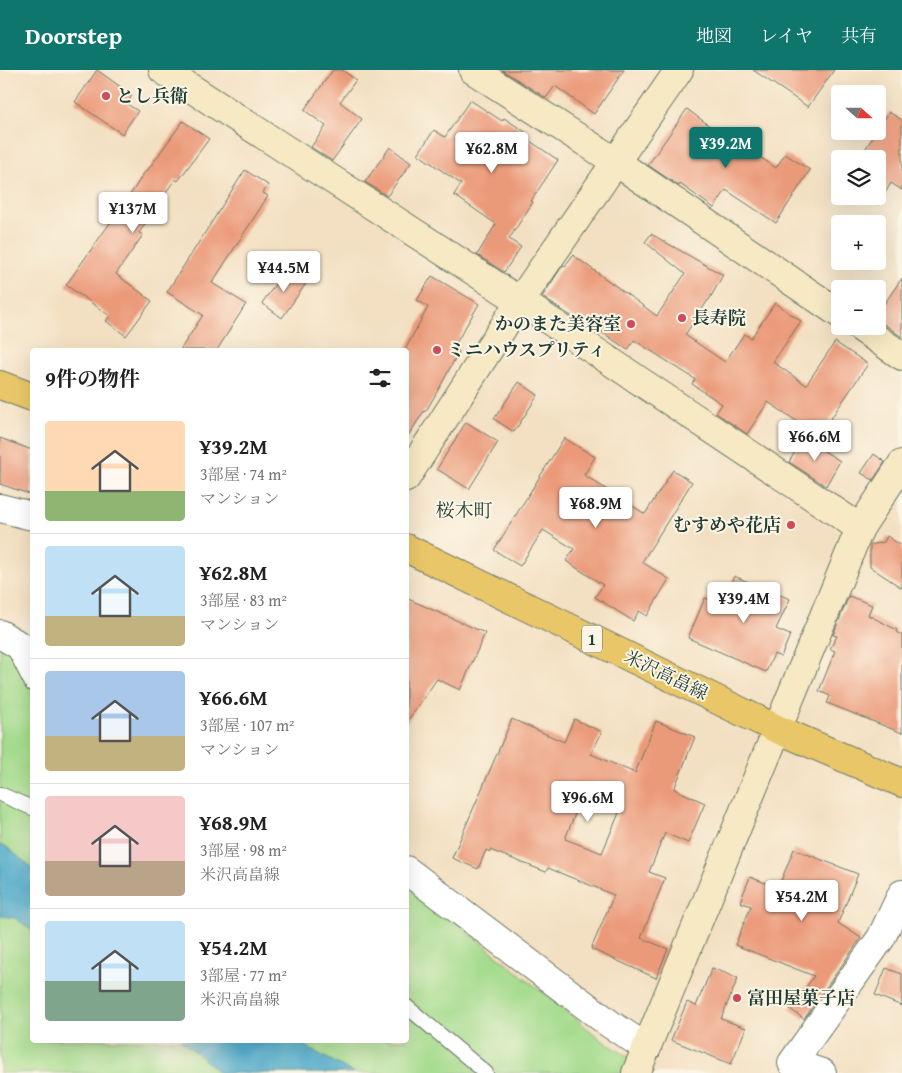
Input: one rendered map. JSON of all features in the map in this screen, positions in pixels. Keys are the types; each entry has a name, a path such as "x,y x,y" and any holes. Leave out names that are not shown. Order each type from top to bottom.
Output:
{"main road":[{"path":"0,386 30,396"},
{"name":"米沢高畠線","path":"409,549 777,729 902,783"}],"street":[{"path":"163,70 520,301 860,528"},
{"path":"473,70 616,162 831,308"},
{"path":"409,473 520,301 678,70"},
{"path":"871,335 902,356"},
{"path":"636,1073 860,528 902,464"},
{"path":"0,508 30,516"},
{"path":"4,637 30,652"},
{"path":"409,872 610,1024 647,1048"},
{"path":"822,1073 792,1063 881,938 902,894"}],"lane":[{"path":"4,637 30,681"},
{"path":"0,794 30,807"},
{"path":"409,1009 486,1073"}],"green space":[{"path":"0,643 30,662 30,1043 409,1043 409,884 603,1041 654,1073 0,1073"}],"water":[{"path":"0,845 7,847 30,866 30,929 15,918 0,916"},
{"path":"185,1043 299,1043 354,1073 220,1073"}],"building":[{"path":"97,70 132,95 127,104 138,111 122,134 75,102"},
{"path":"333,70 342,70 356,80 340,102 362,119 332,161 311,147 326,126 304,110"},
{"path":"502,70 624,70 594,114 555,86 546,98"},
{"path":"753,70 834,70 808,107"},
{"path":"470,100 502,121 504,118 527,133 524,137 558,160 509,239 521,247 504,272 477,255 496,224 454,195 461,184 418,154 434,130 445,137"},
{"path":"687,109 730,141 732,138 776,168 785,154 810,170 776,223 726,190 714,208 680,184 679,186 648,165"},
{"path":"889,112 902,120 902,190 891,183 886,191 886,150 865,150 871,140 886,140 886,117"},
{"path":"183,121 209,139 178,181 175,179 139,233 143,235 116,274 152,301 126,336 106,321 110,316 66,285 116,217 146,170"},
{"path":"390,147 411,163 387,196 365,182"},
{"path":"245,170 268,185 263,193 268,196 212,283 246,304 218,348 181,348 203,315 167,292"},
{"path":"651,234 723,275 709,300 685,335 725,362 744,334 751,338 775,303 801,321 773,362 806,385 835,342 868,364 819,436 768,402 747,434 716,413 722,404 692,384 695,379 634,340 628,350 602,332 599,335 542,297 563,265 565,266 573,255 657,316 685,274 645,242"},
{"path":"287,268 307,282 282,318 262,303"},
{"path":"432,276 479,304 453,348 459,351 441,385 426,411 424,411 409,434 409,348 406,348 428,307 417,300"},
{"path":"902,278 902,337 886,326 886,301"},
{"path":"519,382 538,395 514,432 494,419"},
{"path":"466,422 498,442 469,489 437,469"},
{"path":"0,438 30,449 30,494 0,484"},
{"path":"564,438 595,457 584,475 645,514 673,470 692,482 642,562 669,579 647,616 639,611 633,621 595,597 603,585 566,561 574,549 543,530 520,566 494,550"},
{"path":"803,438 840,461 826,486 789,462"},
{"path":"874,454 885,462 873,480 861,473"},
{"path":"887,536 902,546 902,588 870,567 870,545 884,542"},
{"path":"734,576 790,599 776,629 790,635 781,657 774,654 766,672 688,638 705,598 722,604"},
{"path":"849,596 872,605 868,615 897,630 896,632 902,635 902,733 827,703 830,696 819,691 835,651 830,649 837,636 833,635"},
{"path":"409,599 485,633 460,690 437,679 409,719"},
{"path":"512,719 564,742 574,719 602,732 591,754 635,773 656,721 695,737 674,789 705,803 688,843 665,833 649,872 665,878 641,938 668,949 656,978 591,949 614,895 548,868 546,872 490,850 490,852 486,850 478,869 452,858","holes":["582,797 619,813 602,853 565,839"]},
{"path":"794,849 858,874 838,923 861,938 804,1019 790,1009 814,976 735,945 751,906 740,902 750,877 778,888"},
{"path":"712,968 738,978 721,1019 746,1028 731,1064 671,1040 687,1002 696,1006"},
{"path":"886,968 902,974 902,1006 875,995"}],"place":[{"name":"とし兵衛","path":"106,96"},
{"name":"長寿院","path":"682,318"},
{"name":"かのまた美容室","path":"631,324"},
{"name":"ミニハウスプリティ","path":"437,350"},
{"name":"むすめや花店","path":"791,525"},
{"name":"富田屋菓子店","path":"737,998"}],"district":[{"name":"桜木町","path":"464,510"}]}
